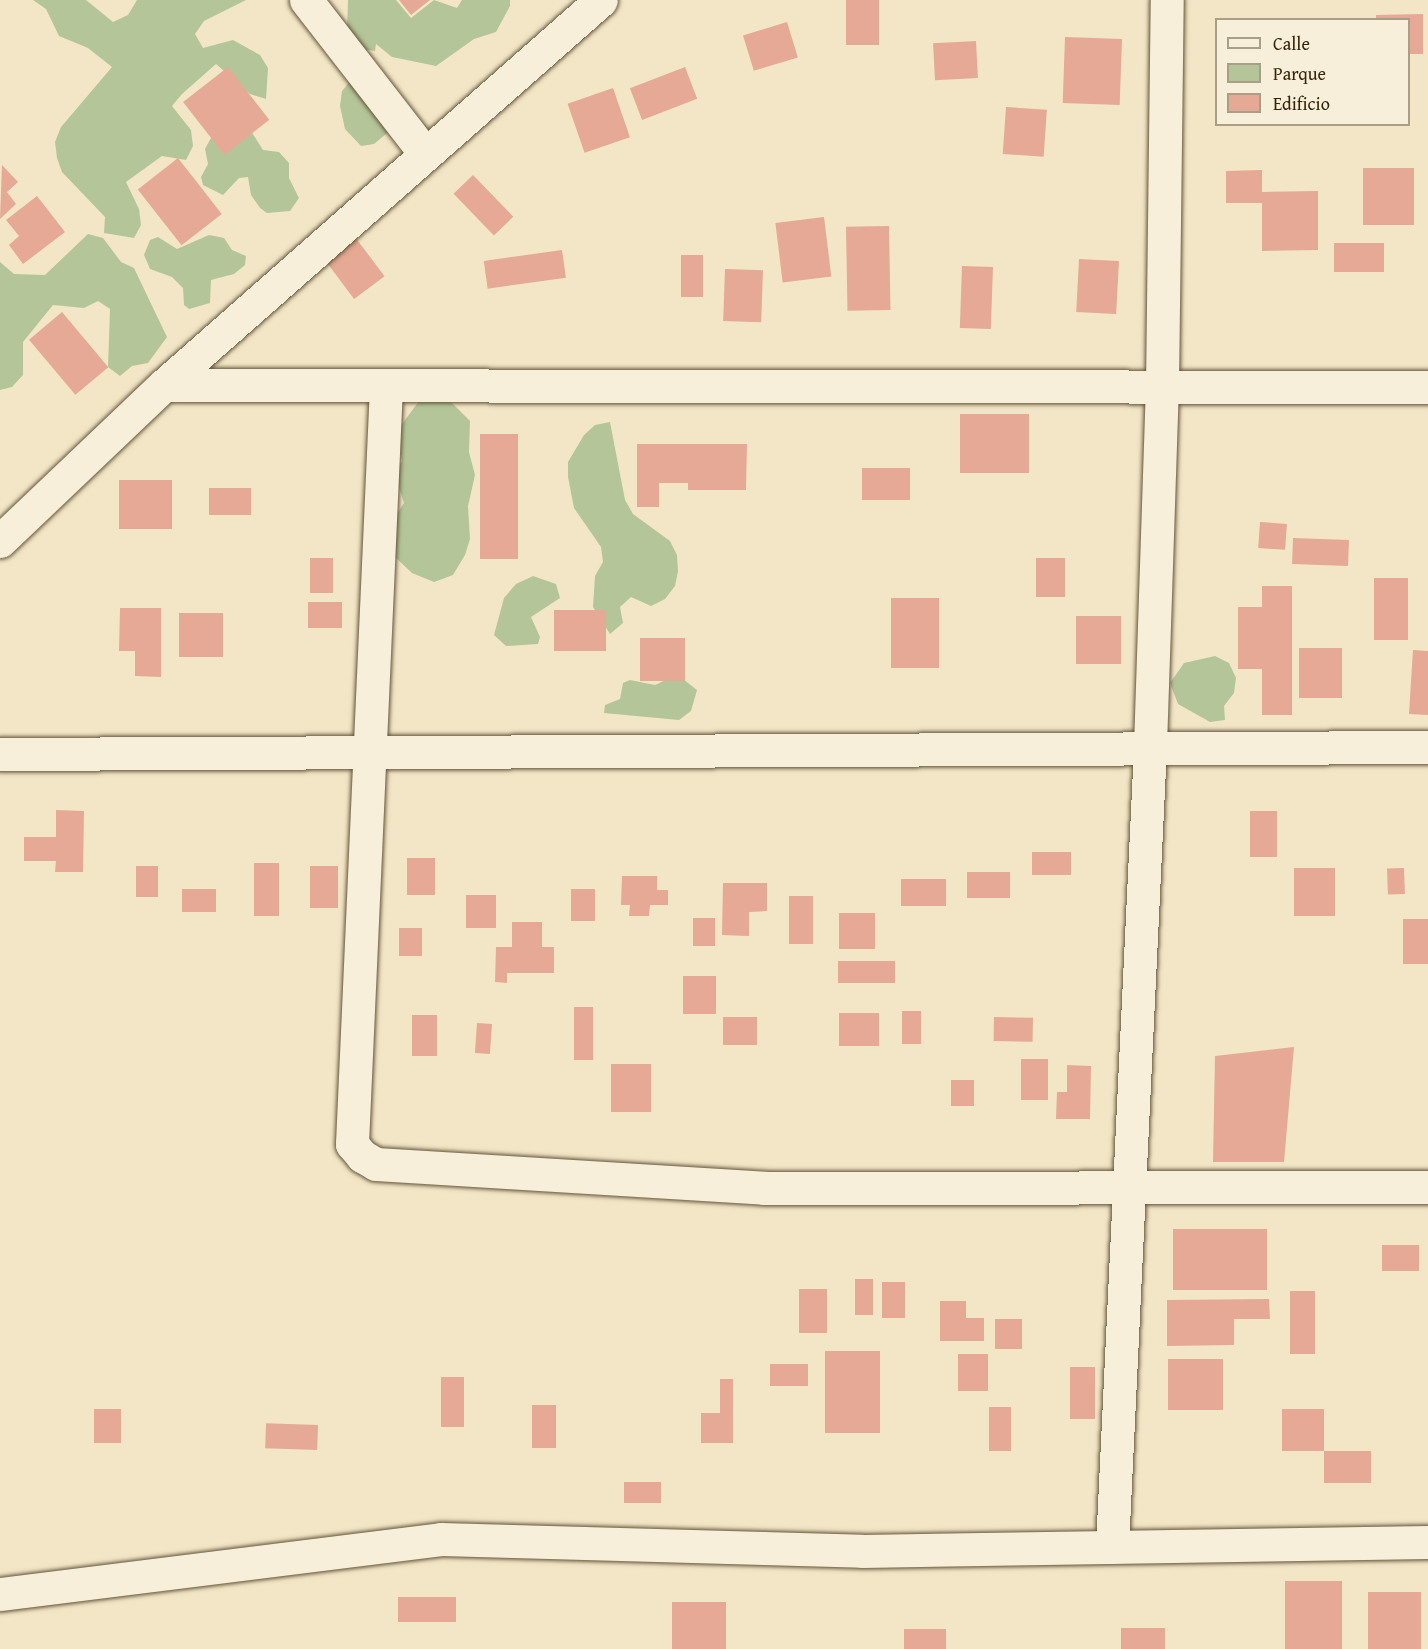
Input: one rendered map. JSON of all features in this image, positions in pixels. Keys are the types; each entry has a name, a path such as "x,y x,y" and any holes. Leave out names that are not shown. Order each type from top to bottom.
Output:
{"street":[{"path":"306,0 424,152"},
{"path":"0,541 164,385 424,152 601,0"},
{"path":"1112,1547 1150,746 1162,387 1167,0"},
{"path":"164,385 1428,387"},
{"path":"386,386 352,1144 362,1156 376,1164 764,1188 1428,1187"},
{"path":"0,754 1150,746 1428,747"},
{"path":"0,1594 441,1539 862,1551 1428,1542"}],"green space":[{"path":"33,0 86,0 113,22 128,15 137,0 246,0 204,21 195,34 203,48 233,40 260,55 268,68 266,99 250,94 216,64 182,94 172,106 191,130 193,146 186,160 162,156 126,182 139,209 141,225 134,238 104,233 105,217 62,172 57,158 55,142 61,127 112,67 88,48 59,36 46,9"},
{"path":"348,0 396,0 411,18 434,0 457,8 462,0 510,0 510,6 496,32 474,39 436,66 392,57 376,44 375,51 360,49 347,31"},
{"path":"352,79 392,129 374,144 361,146 345,129 340,106 342,91"},
{"path":"251,131 263,150 279,152 289,163 289,178 299,198 290,211 267,213 260,208 251,195 248,177 239,178 223,195 203,185 201,177 208,164 205,149 212,136"},
{"path":"88,234 103,238 121,262 134,268 167,337 148,363 132,366 120,376 108,367 110,309 98,301 84,308 53,305 23,342 23,375 12,387 0,390 0,262 14,274 45,275"},
{"path":"209,235 224,238 232,250 246,256 245,265 234,274 211,280 210,303 189,309 184,305 183,288 172,277 150,269 144,255 150,240 158,237 177,249"},
{"path":"449,400 470,421 469,452 475,475 468,506 470,539 465,555 453,575 434,582 412,573 395,557 387,529 404,503 395,475 402,461 397,431 419,401"},
{"path":"610,422 625,500 633,514 670,541 677,555 678,571 675,586 665,599 651,606 631,597 620,607 623,623 610,634 593,607 595,576 603,562 601,547 574,508 568,477 568,462 584,435 595,425"},
{"path":"533,576 556,584 560,598 531,617 540,637 538,644 506,646 494,635 504,598 516,584"},
{"path":"1215,656 1229,663 1236,678 1234,693 1224,706 1225,720 1210,722 1178,704 1170,683 1184,663"},
{"path":"668,679 683,679 697,690 691,711 679,720 604,713 605,705 620,699 623,683 630,680 655,685"}],"building":[{"path":"399,0 430,0 411,15"},
{"path":"846,0 879,0 879,45 846,45"},
{"path":"1423,14 1423,54 1410,54 1410,18 1376,18 1376,15"},
{"path":"787,22 798,57 754,71 743,35"},
{"path":"1065,37 1122,39 1120,105 1063,103"},
{"path":"976,41 978,78 935,80 933,43"},
{"path":"228,67 269,120 224,155 183,102"},
{"path":"685,67 697,99 642,120 630,88"},
{"path":"613,88 630,137 585,153 568,104"},
{"path":"1006,107 1047,110 1044,157 1003,154"},
{"path":"178,158 222,214 182,245 138,189"},
{"path":"2,165 18,182 7,192 16,204 0,219"},
{"path":"1363,168 1414,168 1414,225 1363,225"},
{"path":"1262,170 1262,192 1318,191 1318,250 1262,251 1262,203 1226,203 1226,171"},
{"path":"473,175 513,217 494,235 454,194"},
{"path":"37,196 65,232 23,264 9,245 19,236 6,220"},
{"path":"824,217 831,277 783,283 775,223"},
{"path":"889,226 890,310 847,311 846,227"},
{"path":"355,237 384,276 354,299 325,260"},
{"path":"1334,243 1384,243 1384,272 1334,272"},
{"path":"562,250 566,278 488,289 484,261"},
{"path":"681,255 703,255 703,297 681,297"},
{"path":"1079,259 1119,261 1116,314 1076,312"},
{"path":"962,266 993,267 991,329 960,328"},
{"path":"725,269 763,270 761,322 723,321"},
{"path":"62,312 108,367 75,395 29,340"},
{"path":"960,414 1029,414 1029,473 960,473"},
{"path":"480,434 518,434 518,559 480,559"},
{"path":"637,444 747,444 746,490 688,490 688,483 659,483 659,507 637,507"},
{"path":"862,468 910,468 910,500 862,500"},
{"path":"119,480 172,480 172,529 119,529"},
{"path":"209,488 251,488 251,515 209,515"},
{"path":"1260,522 1287,524 1285,550 1258,548"},
{"path":"1293,538 1349,540 1348,566 1292,564"},
{"path":"310,558 333,558 333,593 310,593"},
{"path":"1036,558 1065,558 1065,597 1036,597"},
{"path":"1374,578 1408,578 1408,640 1374,640"},
{"path":"1262,586 1292,586 1292,715 1262,715 1262,669 1238,669 1238,607 1262,607"},
{"path":"891,598 939,598 939,668 891,668"},
{"path":"308,602 342,602 342,628 308,628"},
{"path":"120,608 161,608 161,677 135,676 135,651 119,651"},
{"path":"554,610 606,610 606,651 554,651"},
{"path":"179,613 223,613 223,657 179,657"},
{"path":"1076,616 1121,616 1121,664 1076,664"},
{"path":"640,638 685,638 685,681 640,681"},
{"path":"1299,648 1342,648 1342,698 1299,698"},
{"path":"1413,650 1428,651 1428,715 1409,714"},
{"path":"56,810 84,811 83,872 55,872 56,861 24,861 24,837 56,837"},
{"path":"1250,811 1277,811 1277,857 1250,857"},
{"path":"1032,852 1071,852 1071,875 1032,875"},
{"path":"407,858 435,858 435,895 407,895"},
{"path":"254,863 279,863 279,916 254,916"},
{"path":"136,866 158,866 158,897 136,897"},
{"path":"310,866 338,866 338,908 310,908"},
{"path":"1294,868 1335,868 1335,916 1294,916"},
{"path":"1404,868 1405,894 1388,895 1387,869"},
{"path":"967,872 1010,872 1010,898 967,898"},
{"path":"622,876 657,876 657,890 668,890 668,905 650,905 649,916 629,916 630,905 621,905"},
{"path":"901,879 946,879 946,906 901,906"},
{"path":"723,883 767,883 767,911 749,912 749,936 722,935"},
{"path":"182,889 216,889 216,912 182,912"},
{"path":"571,889 595,889 595,921 571,921"},
{"path":"466,895 496,895 496,928 466,928"},
{"path":"789,896 813,896 813,944 789,944"},
{"path":"839,913 875,913 875,949 839,949"},
{"path":"693,918 715,918 715,946 693,946"},
{"path":"1403,919 1428,919 1428,964 1403,964"},
{"path":"512,922 542,922 542,947 554,947 554,973 507,973 507,983 495,982 496,947 512,947"},
{"path":"399,928 422,928 422,956 399,956"},
{"path":"838,961 895,961 895,983 838,983"},
{"path":"683,976 716,976 716,1014 683,1014"},
{"path":"574,1007 593,1007 593,1060 574,1060"},
{"path":"902,1011 921,1011 921,1044 902,1044"},
{"path":"839,1013 879,1013 879,1046 839,1046"},
{"path":"412,1015 437,1015 437,1056 412,1056"},
{"path":"723,1017 757,1017 757,1045 723,1045"},
{"path":"994,1017 1033,1018 1033,1042 994,1041"},
{"path":"477,1023 492,1024 490,1054 475,1053"},
{"path":"1294,1047 1284,1162 1213,1162 1215,1056"},
{"path":"1021,1059 1048,1059 1048,1100 1021,1100"},
{"path":"611,1064 651,1064 651,1112 611,1112"},
{"path":"1067,1065 1091,1066 1090,1119 1056,1119 1057,1092 1067,1092"},
{"path":"951,1080 974,1080 974,1106 951,1106"},
{"path":"1173,1229 1267,1229 1267,1290 1173,1290"},
{"path":"1382,1245 1419,1245 1419,1271 1382,1271"},
{"path":"855,1279 873,1279 873,1315 855,1315"},
{"path":"882,1282 905,1282 905,1318 882,1318"},
{"path":"799,1289 827,1289 827,1333 799,1333"},
{"path":"1290,1291 1315,1291 1315,1354 1290,1354"},
{"path":"1269,1299 1270,1319 1234,1319 1234,1345 1167,1346 1167,1300"},
{"path":"940,1301 966,1301 966,1318 984,1318 984,1341 940,1341"},
{"path":"995,1319 1022,1319 1022,1349 995,1349"},
{"path":"825,1351 880,1351 880,1433 825,1433"},
{"path":"958,1354 988,1354 988,1391 958,1391"},
{"path":"1168,1359 1223,1359 1223,1410 1168,1410"},
{"path":"770,1364 808,1364 808,1386 770,1386"},
{"path":"1070,1367 1095,1367 1095,1419 1070,1419"},
{"path":"441,1377 464,1377 464,1427 441,1427"},
{"path":"720,1379 733,1379 733,1443 701,1443 701,1413 720,1413"},
{"path":"532,1405 556,1405 556,1448 532,1448"},
{"path":"989,1407 1011,1407 1011,1451 989,1451"},
{"path":"94,1409 121,1409 121,1443 94,1443"},
{"path":"1282,1409 1324,1409 1324,1451 1282,1451"},
{"path":"266,1423 318,1425 317,1450 265,1448"},
{"path":"1324,1451 1371,1451 1371,1483 1324,1483"},
{"path":"624,1482 661,1482 661,1503 624,1503"},
{"path":"1285,1581 1342,1581 1342,1649 1285,1649"},
{"path":"1368,1592 1421,1592 1421,1649 1368,1649"},
{"path":"398,1597 456,1597 456,1622 398,1622"},
{"path":"672,1602 726,1602 726,1649 672,1649"},
{"path":"1121,1628 1165,1628 1165,1649 1121,1649"},
{"path":"904,1629 946,1629 946,1649 904,1649"}]}
